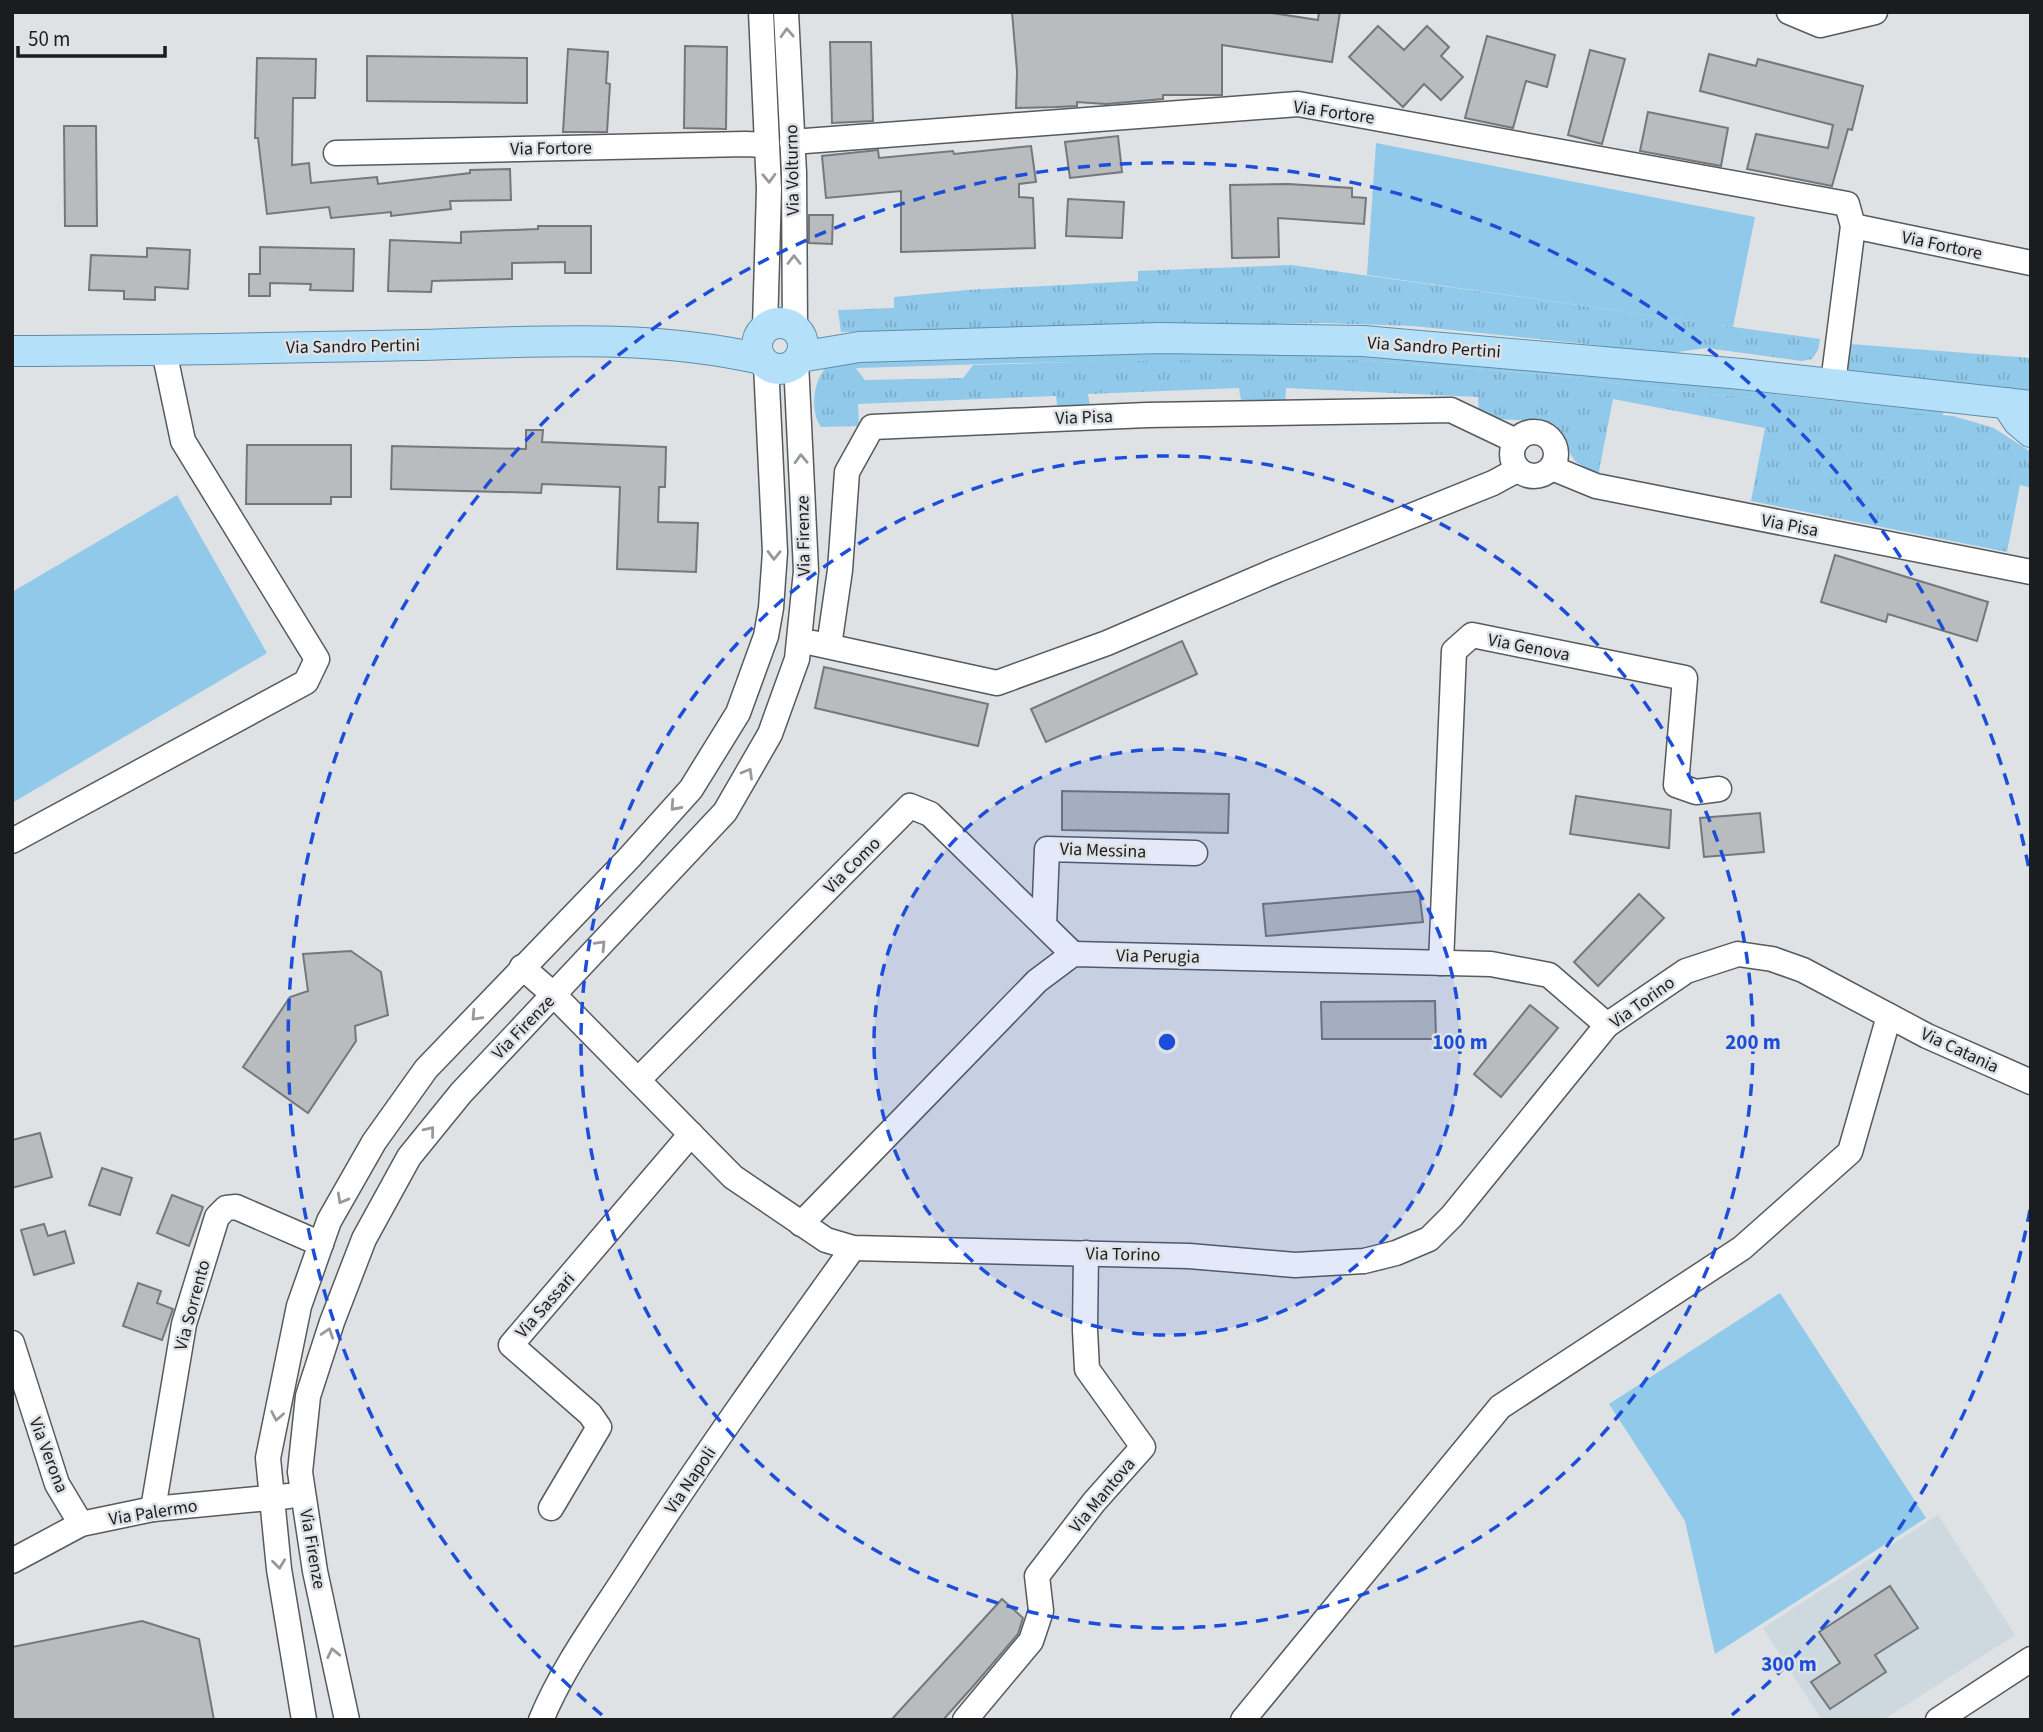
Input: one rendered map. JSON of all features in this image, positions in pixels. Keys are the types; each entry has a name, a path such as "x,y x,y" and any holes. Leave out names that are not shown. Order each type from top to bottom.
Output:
{"main road":[{"name":"Via Sandro Pertini","path":"763,346 780,323 797,345"},
{"name":"Via Sandro Pertini","path":"797,345 859,347 1160,338 1363,341 1833,383 2019,405"},
{"name":"Via Sandro Pertini","path":"12,351 164,351 589,340 693,346 763,346"},
{"name":"Via Sandro Pertini","path":"763,346 781,369 797,345"},
{"path":"2019,405 2018,421 2031,432"}],"street":[{"name":"Via Volturno","path":"761,12 769,188 763,346"},
{"name":"Via Volturno","path":"786,12 797,345"},
{"path":"1789,12 1820,25 1875,12"},
{"name":"Via Fortore","path":"792,142 1298,104 1847,204 1853,226 2031,263"},
{"name":"Via Fortore","path":"335,153 767,145"},
{"path":"1833,383 1853,226"},
{"name":"Via Firenze","path":"346,1720 316,1572 300,1472 308,1396 332,1322 364,1239 409,1157 461,1093 725,812 770,734 797,659 806,571 797,345"},
{"name":"Via Firenze","path":"304,1720 279,1569 268,1458 299,1306 329,1221 374,1142 419,1079 691,789 738,713 766,636 775,552 763,346"},
{"path":"12,841 306,682 317,659 183,441 164,351"},
{"name":"Via Pisa","path":"829,646 840,569 847,472 873,427 1147,415 1451,410 1516,441"},
{"path":"1529,432 1536,432 1550,439 1556,453 1552,468 1546,473 1531,477 1517,470 1511,455 1516,441 1529,432"},
{"name":"Via Pisa","path":"1552,468 1596,486 2031,572"},
{"path":"799,640 997,683 1107,643 1277,570 1493,483 1517,470"},
{"name":"Via Genova","path":"1441,963 1454,651 1472,635 1685,678 1676,785 1696,792 1718,789"},
{"name":"Via Como","path":"638,1080 910,806 930,814 1073,954"},
{"name":"Via Messina","path":"1044,925 1047,849 1195,853"},
{"path":"801,1224 1037,981 1073,954"},
{"name":"Via Perugia","path":"1073,954 1490,964 1549,975 1607,1026"},
{"name":"Via Torino","path":"522,967 554,995 733,1177 825,1240 853,1248 1189,1256 1295,1265 1364,1261 1396,1253 1429,1239 1489,1171 1607,1026 1686,971 1738,954 1772,959 1803,970 1889,1016"},
{"path":"1243,1720 1500,1407 1742,1248 1850,1152 1889,1016"},
{"name":"Via Catania","path":"1889,1016 1927,1036 2031,1082"},
{"name":"Via Sassari","path":"551,1508 599,1427 590,1414 511,1345 691,1134"},
{"name":"Via Sorrento","path":"153,1509 184,1324 217,1217 226,1208 236,1207 321,1244"},
{"name":"Via Napoli","path":"541,1720 554,1688 640,1554 731,1418 853,1248"},
{"name":"Via Mantova","path":"965,1720 1031,1641 1041,1611 1037,1576 1094,1502 1143,1447 1087,1369 1086,1254"},
{"name":"Via Verona","path":"12,1343 57,1484 81,1524"},
{"name":"Via Palermo","path":"12,1561 81,1524 153,1509 272,1496 303,1496"},
{"path":"1938,1720 2031,1658"}],"shaded area":[{"path":"1938,1515 2015,1635 1883,1720 1822,1720 1763,1628"}],"green space":[{"path":"1376,143 1755,217 1733,327 1367,275"},
{"path":"1291,265 1820,339 1818,350 1812,359 1802,361 1706,348 1663,354 1413,326 1323,323 841,332 838,310 894,308 894,297 967,290 1138,281 1138,271"},
{"path":"1850,344 2031,358 2031,390 1847,373"},
{"path":"1328,352 1552,368 1943,412 1943,416 1678,391 1551,375 1328,358 825,369 823,361"},
{"path":"1208,358 1328,358 1551,375 1678,391 1953,416 1994,428 2031,452 2031,488 2020,485 2007,552 1751,501 1765,428 1613,399 1598,476 1575,461 1554,426 1536,421 1479,418 1478,397 1286,388 1285,405 1242,406 1239,388 1088,394 1091,412 1058,415 1056,396 858,404 859,426 821,427 815,413 814,397 818,381 825,369 855,367 865,380 963,378 973,365"},
{"path":"177,495 267,653 12,803 12,592"},
{"path":"1780,1293 1926,1518 1715,1654 1685,1521 1609,1404"}],"building":[{"path":"1012,12 1266,12 1318,20 1319,12 1340,12 1332,62 1222,45 1222,95 1163,95 1163,99 1106,104 1077,102 1077,106 1016,108 1017,71"},
{"path":"1378,26 1404,50 1427,26 1449,47 1441,56 1463,77 1441,100 1424,84 1403,107 1349,57"},
{"path":"1487,36 1555,55 1547,87 1526,81 1513,128 1465,118"},
{"path":"830,42 871,42 873,121 832,123"},
{"path":"685,46 727,47 726,129 684,128"},
{"path":"568,49 608,52 606,83 610,84 607,132 563,132"},
{"path":"1590,50 1625,59 1602,144 1568,135"},
{"path":"1709,54 1756,66 1758,59 1863,86 1852,130 1848,129 1832,186 1747,169 1756,134 1828,148 1833,125 1700,91"},
{"path":"367,56 527,58 527,103 367,101"},
{"path":"257,58 316,59 315,98 293,98 292,165 309,163 311,183 377,177 378,184 470,173 470,170 510,169 511,200 450,201 451,209 391,216 391,212 331,218 329,207 267,214 258,138 255,138"},
{"path":"1648,112 1728,128 1721,166 1640,151"},
{"path":"64,126 96,126 97,226 65,226"},
{"path":"1118,136 1122,172 1070,178 1065,142"},
{"path":"1031,146 1036,182 1019,184 1019,197 1033,198 1035,248 901,252 901,191 826,198 822,156 878,150 879,158"},
{"path":"1288,184 1352,188 1352,197 1366,198 1364,224 1278,218 1279,257 1232,258 1230,185"},
{"path":"1068,199 1124,202 1122,238 1066,236"},
{"path":"809,215 833,215 832,244 809,243"},
{"path":"538,226 591,226 591,273 565,273 565,262 512,263 512,279 432,281 431,292 388,291 390,240 461,243 461,232 538,229"},
{"path":"260,247 354,249 353,291 310,290 311,284 270,283 270,296 249,296 249,274 260,274"},
{"path":"147,248 190,250 188,289 155,287 155,300 124,299 124,291 89,290 91,255 147,257"},
{"path":"526,430 543,430 542,442 666,447 665,487 659,487 658,522 698,523 696,572 617,569 620,487 542,484 541,493 391,489 392,446 526,449"},
{"path":"247,445 351,445 351,497 331,497 331,504 246,504"},
{"path":"1835,555 1988,602 1977,641 1888,614 1886,622 1821,602"},
{"path":"1182,641 1197,674 1046,742 1031,709"},
{"path":"824,667 988,704 978,746 815,708"},
{"path":"1062,791 1229,794 1228,833 1062,830"},
{"path":"1576,796 1671,810 1669,848 1570,834"},
{"path":"1760,813 1764,852 1704,857 1700,818"},
{"path":"1419,891 1423,922 1266,936 1263,904"},
{"path":"1639,894 1664,918 1598,986 1574,962"},
{"path":"351,951 381,972 388,1015 355,1026 356,1041 308,1113 243,1067 290,997 308,991 303,954"},
{"path":"1435,1001 1436,1039 1322,1039 1321,1002"},
{"path":"1530,1005 1558,1028 1501,1097 1474,1074"},
{"path":"40,1133 52,1177 12,1188 12,1140"},
{"path":"102,1168 132,1178 120,1215 89,1205"},
{"path":"172,1195 203,1207 189,1246 157,1233"},
{"path":"44,1224 48,1236 65,1231 74,1263 34,1275 21,1230"},
{"path":"138,1283 161,1291 157,1303 173,1309 162,1340 123,1326"},
{"path":"1890,1586 1918,1628 1875,1655 1886,1672 1830,1709 1811,1682 1840,1663 1819,1632"},
{"path":"1002,1599 1023,1618 1018,1634 943,1720 891,1720"},
{"path":"142,1621 199,1639 214,1720 12,1720 12,1647"}]}
